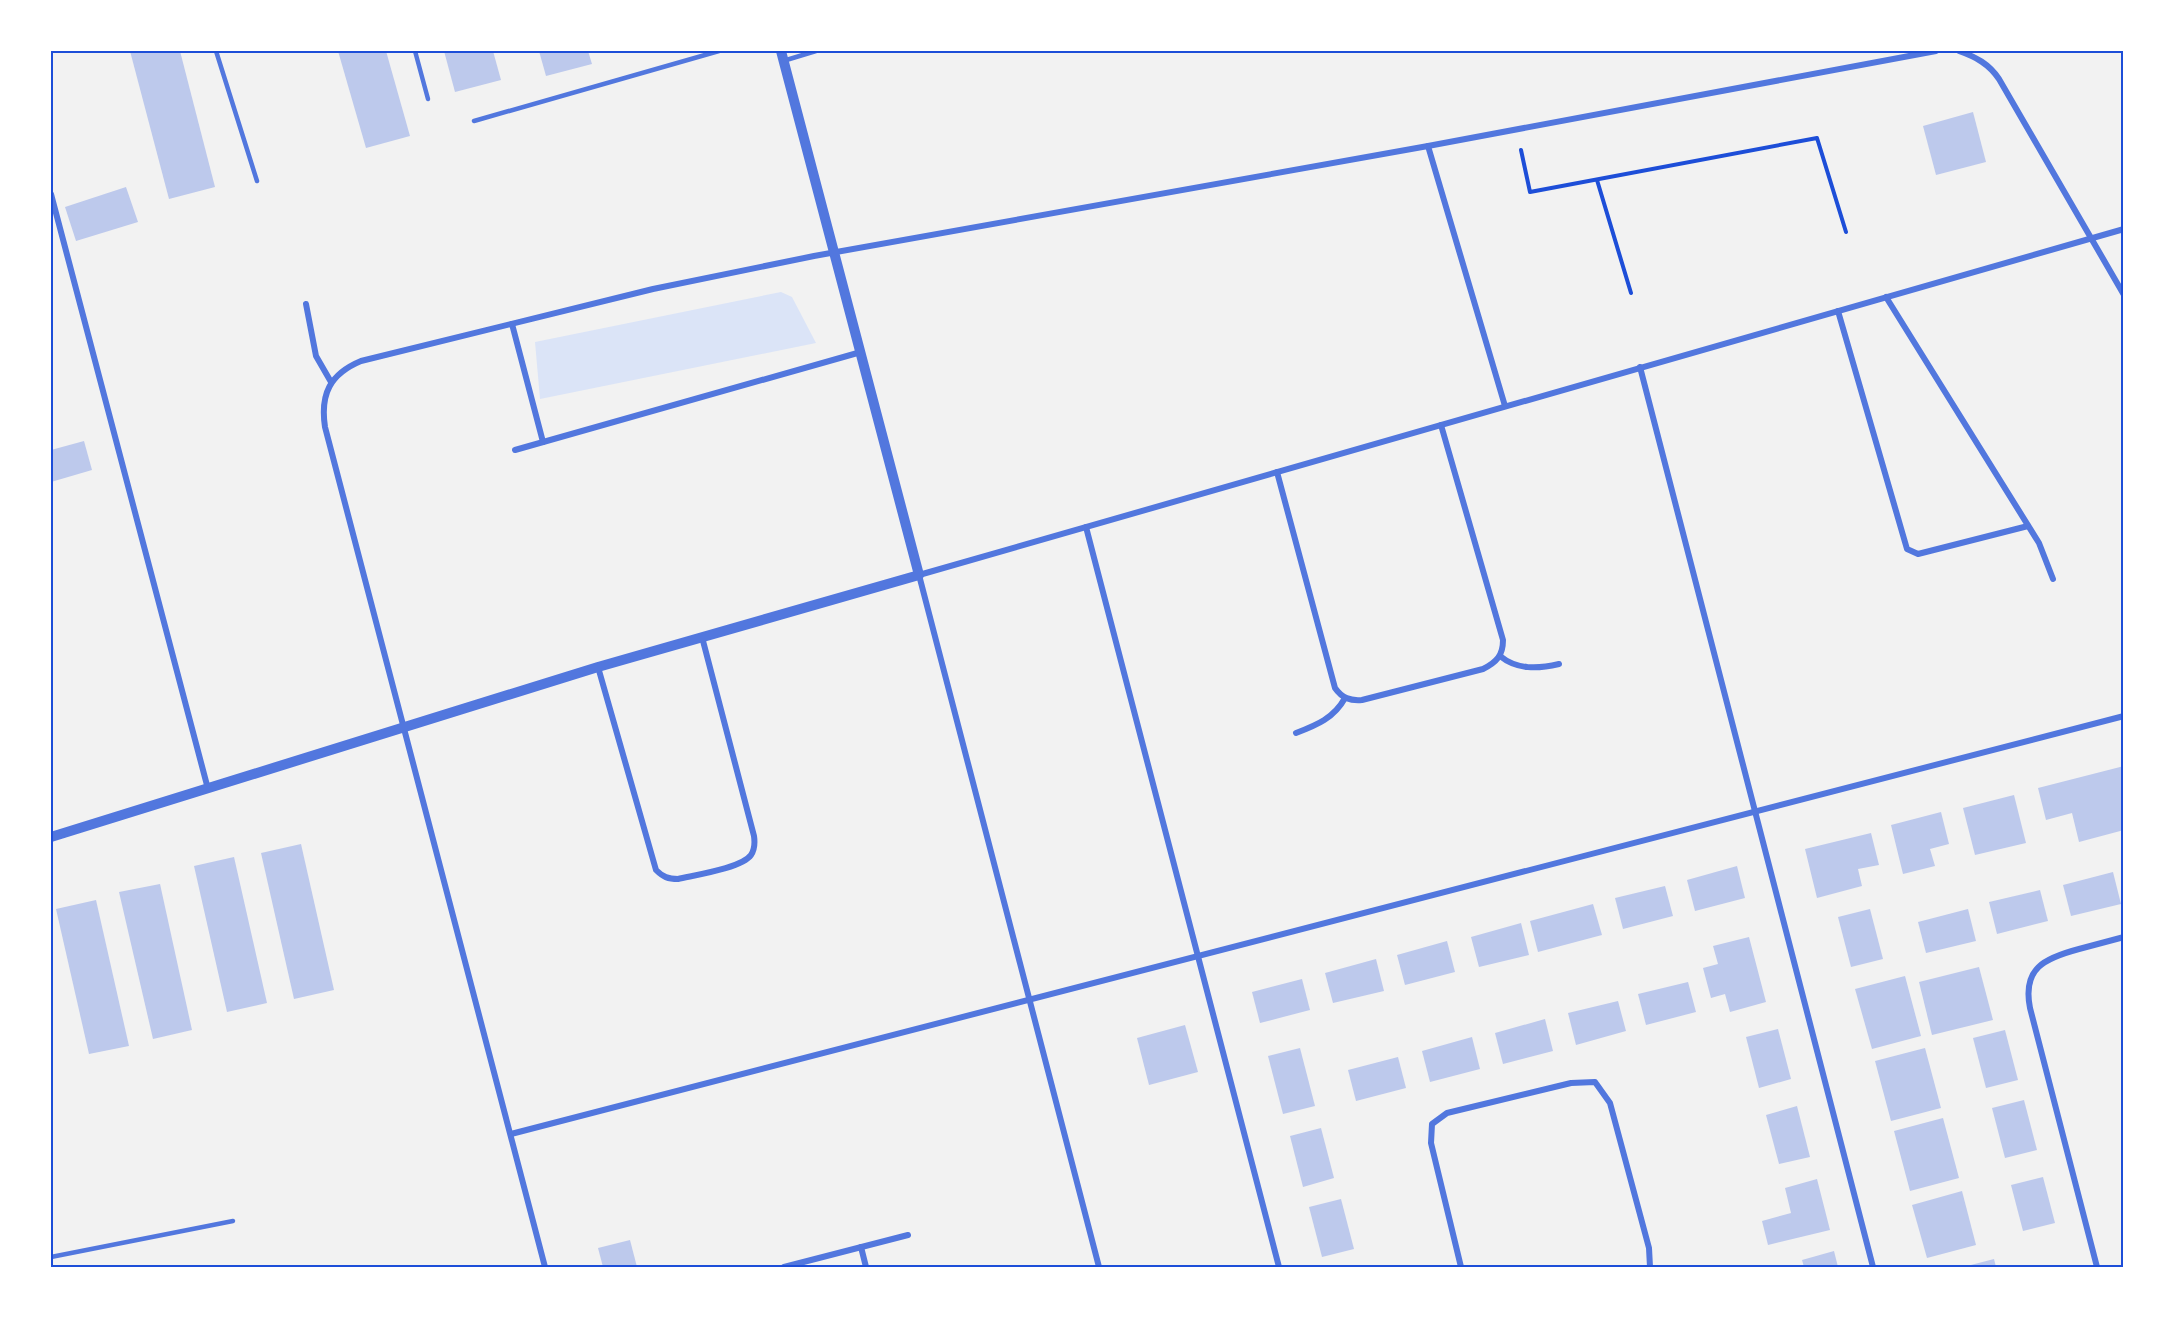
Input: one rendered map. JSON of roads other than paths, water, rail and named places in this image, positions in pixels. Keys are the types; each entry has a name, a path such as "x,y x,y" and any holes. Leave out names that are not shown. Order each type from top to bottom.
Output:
{"street":[{"path":"545,1267 325,427 322,412 325,397 331,382 339,373 361,361 653,289 834,252 1428,146 1936,51"},
{"path":"1959,51 1971,55 1992,69 1999,79 2124,295"},
{"path":"782,56 1099,1267"},
{"path":"1428,146 1506,406"},
{"path":"51,194 208,789"},
{"path":"51,837 598,667 2124,229"},
{"path":"1886,297 2028,526 2047,561 2053,579"},
{"path":"306,304 316,356 331,382"},
{"path":"1838,311 1907,549 1918,555 2028,526"},
{"path":"512,324 543,442"},
{"path":"515,450 861,352"},
{"path":"1640,367 1874,1267"},
{"path":"1277,472 1335,688 1344,698 1353,701 1362,700 1483,669 1493,664 1500,656 1503,640 1441,425"},
{"path":"1086,527 1279,1267"},
{"path":"598,667 656,870 669,879 678,879 740,863 753,853 754,836 702,637"},
{"path":"1500,656 1514,665 1527,668 1543,668 1559,664"},
{"path":"1296,733 1332,716 1340,708 1344,698"},
{"path":"511,1134 2124,716"},
{"path":"2097,1267 2030,1008 2028,988 2037,968 2055,956 2124,936"},
{"path":"1461,1267 1431,1143 1432,1124 1447,1113 1571,1083 1595,1082 1610,1103 1649,1248 1650,1267"},
{"path":"784,1267 908,1235"},
{"path":"861,1247 866,1267"}],"lane":[{"path":"216,51 257,181"},
{"path":"415,51 428,99"},
{"path":"474,121 719,51"},
{"path":"782,56 816,51"},
{"path":"51,1257 233,1221"}]}
